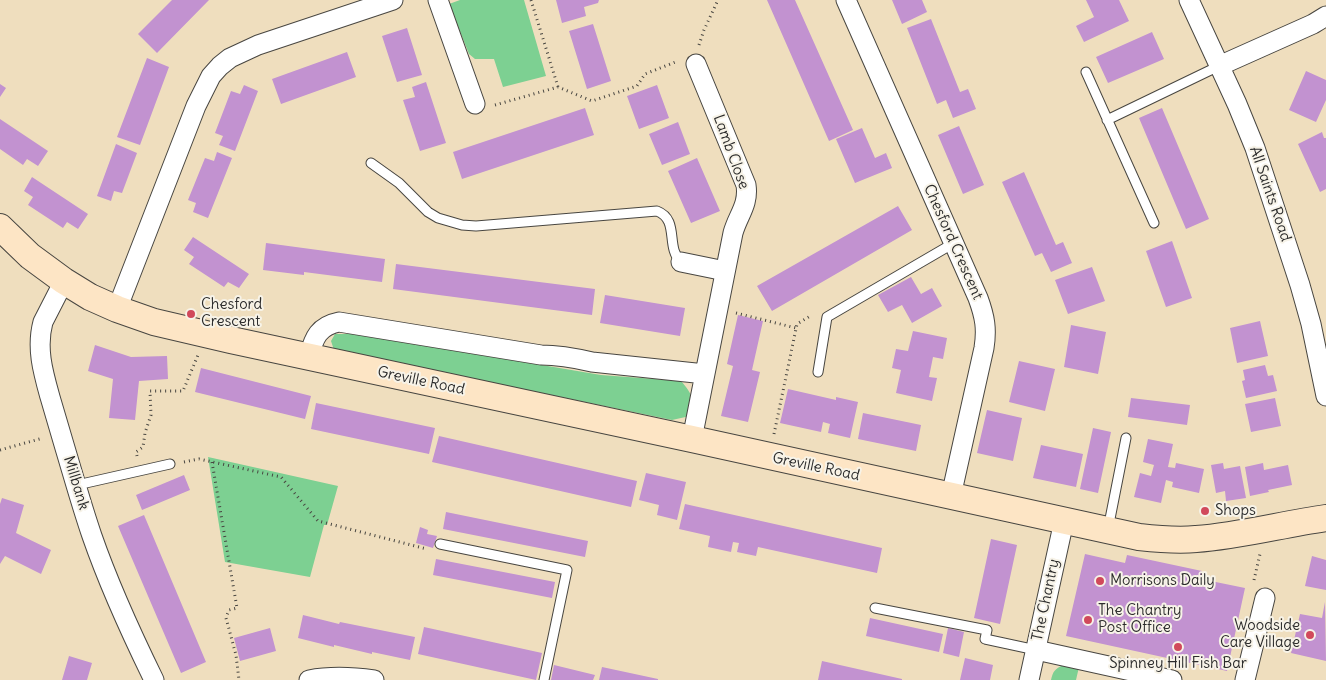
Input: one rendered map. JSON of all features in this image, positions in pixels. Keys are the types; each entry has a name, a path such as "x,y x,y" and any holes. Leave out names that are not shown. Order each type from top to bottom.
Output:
{"street":[{"path":"117,309 196,106 211,76 230,58 258,46 393,0"},
{"path":"438,0 475,104"},
{"name":"Chesford Crescent","path":"846,0 981,304 986,322 984,348 951,496"},
{"name":"All Saints Road","path":"1188,0 1254,148 1294,266 1311,324 1326,396"},
{"path":"1219,66 1313,24 1326,16"},
{"name":"Lamb Close","path":"692,439 733,233 745,205 747,190 694,56"},
{"name":"Greville Road","path":"0,228 30,256 64,281 90,297 117,309 154,322 309,356 1139,537 1195,539 1326,518"},
{"path":"681,262 725,271"},
{"name":"Millbank","path":"64,281 43,322 40,346 43,373 92,536 154,680"},
{"path":"309,356 312,344 322,328 339,322 541,355 559,355 592,362 705,374"},
{"name":"The Chantry","path":"1029,680 1064,521"},
{"path":"1245,680 1265,598"},
{"path":"1036,650 1172,680"},
{"path":"309,680 317,678 374,680"}],"lane":[{"path":"1107,120 1219,66"},
{"path":"1086,72 1154,223"},
{"path":"371,163 399,183 428,212 438,218 462,225 476,226 657,211 668,219 671,228 673,250 681,262"},
{"path":"818,372 827,317 954,243"},
{"path":"1108,530 1126,438"},
{"path":"77,485 170,464"},
{"path":"440,544 567,570 544,680"},
{"path":"875,608 987,630 985,639 1036,650"}],"path":[{"path":"531,0 558,87"},
{"path":"475,104 480,109 558,87 592,101 637,86 644,74 694,56 718,0"},
{"path":"730,312 796,328"},
{"path":"140,470 136,452 143,447 145,433 152,415 150,391 183,391 197,357"},
{"path":"0,450 60,434"},
{"path":"199,460 281,477 318,521 439,552 440,544"},
{"path":"212,462 237,608 229,610 226,618 236,655 239,680"}],"green space":[{"path":"460,0 524,0 546,76 503,87 494,59 475,59 469,54 449,4"},
{"path":"335,334 358,334 601,375 681,381 692,397 692,410 690,416 672,420 334,350 331,341"},
{"path":"208,457 338,486 327,525 324,525 310,577 225,562"},
{"path":"1063,665 1079,667 1076,680 1051,680 1055,671"}],"building":[{"path":"172,0 209,0 157,53 138,34"},
{"path":"556,0 599,0 598,3 584,7 586,16 562,23"},
{"path":"767,0 795,0 853,130 829,141"},
{"path":"892,0 922,0 927,12 902,24"},
{"path":"1086,0 1119,0 1129,21 1084,42 1076,26 1094,17"},
{"path":"931,19 960,92 968,89 976,109 953,118 946,100 937,104 907,28"},
{"path":"593,24 611,81 587,89 569,31"},
{"path":"407,28 422,75 397,82 382,36"},
{"path":"1152,32 1164,59 1108,83 1096,57"},
{"path":"347,52 356,77 281,104 272,79"},
{"path":"147,58 169,67 140,145 117,137"},
{"path":"1306,71 1326,80 1326,100 1316,122 1289,110"},
{"path":"426,82 446,143 420,151 403,100 415,97 412,87"},
{"path":"0,84 6,88 0,97"},
{"path":"244,85 258,91 235,151 219,145 223,136 215,133 231,91 240,94"},
{"path":"657,85 669,118 639,129 627,96"},
{"path":"585,108 594,135 462,179 453,152"},
{"path":"1162,108 1209,219 1186,229 1139,118"},
{"path":"0,119 48,151 38,166 27,159 23,165 0,149"},
{"path":"678,122 690,154 662,165 649,134"},
{"path":"959,126 984,185 963,194 938,135"},
{"path":"862,128 875,158 886,153 892,168 855,183 836,139"},
{"path":"1322,132 1324,138 1326,138 1326,189 1320,192 1298,144"},
{"path":"116,144 137,153 122,193 114,191 111,201 97,196"},
{"path":"217,152 232,158 208,218 193,212 196,203 188,200 205,158 214,161"},
{"path":"697,158 720,211 691,223 668,171"},
{"path":"1024,172 1056,245 1063,242 1072,263 1051,272 1042,253 1035,256 1002,182"},
{"path":"32,177 88,214 78,229 67,222 63,228 28,205 33,197 24,191"},
{"path":"898,206 912,230 772,311 757,286"},
{"path":"193,237 249,274 239,288 228,282 224,287 189,264 194,257 184,250"},
{"path":"1172,241 1192,298 1166,307 1146,251"},
{"path":"266,243 385,259 382,282 304,272 304,275 263,270"},
{"path":"396,264 595,289 592,315 393,289"},
{"path":"1092,267 1105,301 1068,314 1055,280"},
{"path":"911,277 921,294 932,288 942,306 912,323 902,305 888,312 878,295"},
{"path":"605,295 685,308 680,336 600,323"},
{"path":"738,315 763,321 752,370 760,372 748,422 721,416 733,366 727,364"},
{"path":"1260,321 1268,356 1237,363 1230,328"},
{"path":"1071,325 1106,332 1098,374 1064,367"},
{"path":"913,331 947,338 943,359 933,357 929,377 937,378 932,401 896,393 901,370 892,368 896,349 908,351"},
{"path":"95,345 131,357 167,356 168,379 139,381 135,420 109,418 113,379 88,371"},
{"path":"1019,361 1055,369 1045,411 1009,402"},
{"path":"1265,365 1268,376 1273,375 1277,391 1246,398 1242,381 1245,380 1243,370"},
{"path":"201,368 311,396 305,419 195,392"},
{"path":"788,389 836,400 836,397 858,402 850,438 828,433 830,424 823,422 821,432 780,423"},
{"path":"1131,398 1190,405 1187,425 1128,417"},
{"path":"1275,398 1281,426 1251,432 1245,404"},
{"path":"316,403 435,428 429,454 311,429"},
{"path":"987,410 1022,418 1013,461 977,453"},
{"path":"863,413 921,425 916,451 858,439"},
{"path":"1093,428 1111,432 1098,493 1080,489"},
{"path":"439,436 637,481 631,507 432,462"},
{"path":"1148,439 1173,444 1168,467 1175,468 1176,463 1204,469 1199,493 1172,487 1173,482 1166,480 1161,503 1134,497 1140,473 1151,476 1154,465 1143,462"},
{"path":"1041,445 1083,454 1076,487 1033,478"},
{"path":"1223,463 1224,469 1240,466 1246,498 1226,501 1225,491 1216,493 1211,465"},
{"path":"1263,463 1264,470 1288,465 1292,485 1250,496 1245,467"},
{"path":"646,473 686,482 677,520 657,515 659,505 639,500"},
{"path":"184,475 190,490 142,510 136,495"},
{"path":"2,498 24,505 16,533 51,550 41,574 5,556 0,564 0,504"},
{"path":"685,504 882,548 877,573 758,547 756,556 737,552 739,543 733,542 731,552 708,547 710,536 679,529"},
{"path":"446,512 588,541 585,557 443,529"},
{"path":"144,515 206,662 181,673 118,526"},
{"path":"420,527 428,530 427,534 437,536 433,548 416,543"},
{"path":"991,539 1017,545 1000,624 974,618"},
{"path":"1085,554 1125,563 1127,555 1202,571 1201,579 1245,588 1227,671 1066,636"},
{"name":"Woodside Care Village","path":"1312,556 1326,560 1326,590 1305,586"},
{"path":"436,559 555,582 552,598 433,575"},
{"name":"Woodside Care Village","path":"1325,602 1326,661 1291,653 1300,614 1322,618"},
{"path":"303,615 339,624 340,622 415,637 410,660 334,645 334,647 298,638"},
{"path":"870,618 943,634 939,652 866,636"},
{"path":"424,627 542,653 536,680 418,654"},
{"path":"270,628 276,651 240,661 234,638"},
{"path":"948,628 964,632 959,657 943,653"},
{"path":"69,656 92,663 87,680 62,680"},
{"path":"965,658 993,665 990,680 960,680"},
{"path":"822,661 902,679 902,680 818,680"},
{"path":"554,665 595,675 593,680 551,680"},
{"path":"602,667 658,679 658,680 599,680"}],"place":[{"name":"Chesford Crescent","path":"191,314"},
{"name":"Shops","path":"1205,511"},
{"name":"Morrisons Daily","path":"1100,581"},
{"name":"The Chantry Post Office","path":"1088,620"},
{"name":"Woodside Care Village","path":"1310,635"},
{"name":"Spinney Hill Fish Bar","path":"1178,647"}]}
